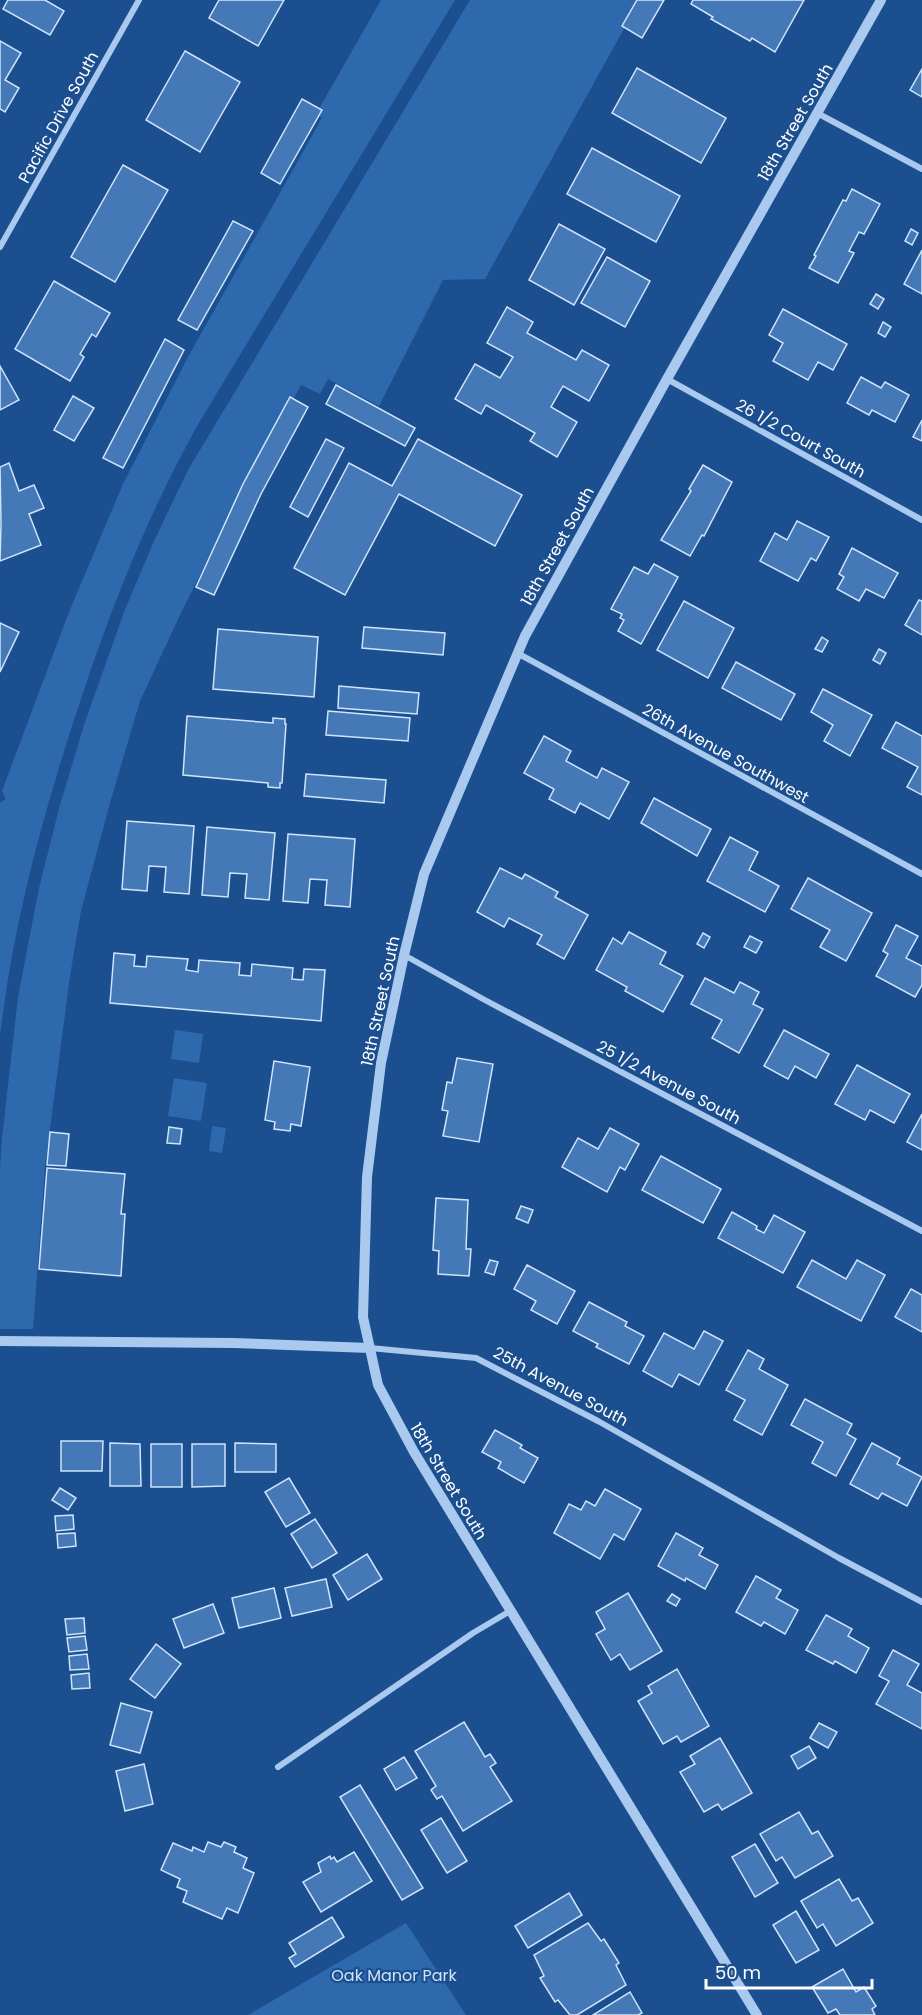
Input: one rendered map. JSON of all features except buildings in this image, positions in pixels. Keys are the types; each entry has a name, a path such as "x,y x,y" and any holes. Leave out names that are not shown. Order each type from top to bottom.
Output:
{"street":[{"name":"Pacific Drive South","path":"0,248 140,0"},
{"name":"18th Street South","path":"757,2015 414,1452 378,1385 363,1317 367,1177 381,1063 424,874 525,636 881,0"},
{"path":"817,112 922,169"},
{"name":"26 1/2 Court South","path":"667,379 922,520"},
{"name":"26th Avenue Southwest","path":"519,654 922,874"},
{"name":"25 1/2 Avenue South","path":"404,955 922,1231"},
{"name":"25th Avenue South","path":"0,1341 234,1343 370,1348 476,1358 598,1421 838,1558 922,1602"},
{"path":"278,1767 473,1633 510,1611"}],"green space":[{"path":"381,0 455,0 200,421 146,529 101,641 51,795 20,914 0,1035 0,803 6,799 2,791 69,612 123,484 188,357 322,118 316,114"},
{"path":"470,0 640,0 485,279 443,280 379,406 328,379 320,394 301,385 243,489 181,613 140,701 81,911 70,976 45,1167 33,1329 0,1329 0,1169 18,997 39,888 60,805 84,725 124,612 154,541 188,470"},
{"path":"175,1030 203,1034 199,1063 171,1059"},
{"path":"174,1078 207,1083 201,1121 168,1116"},
{"path":"212,1126 226,1128 222,1153 209,1151"},
{"name":"Oak Manor Park","path":"406,1923 466,2015 248,2015"}]}
